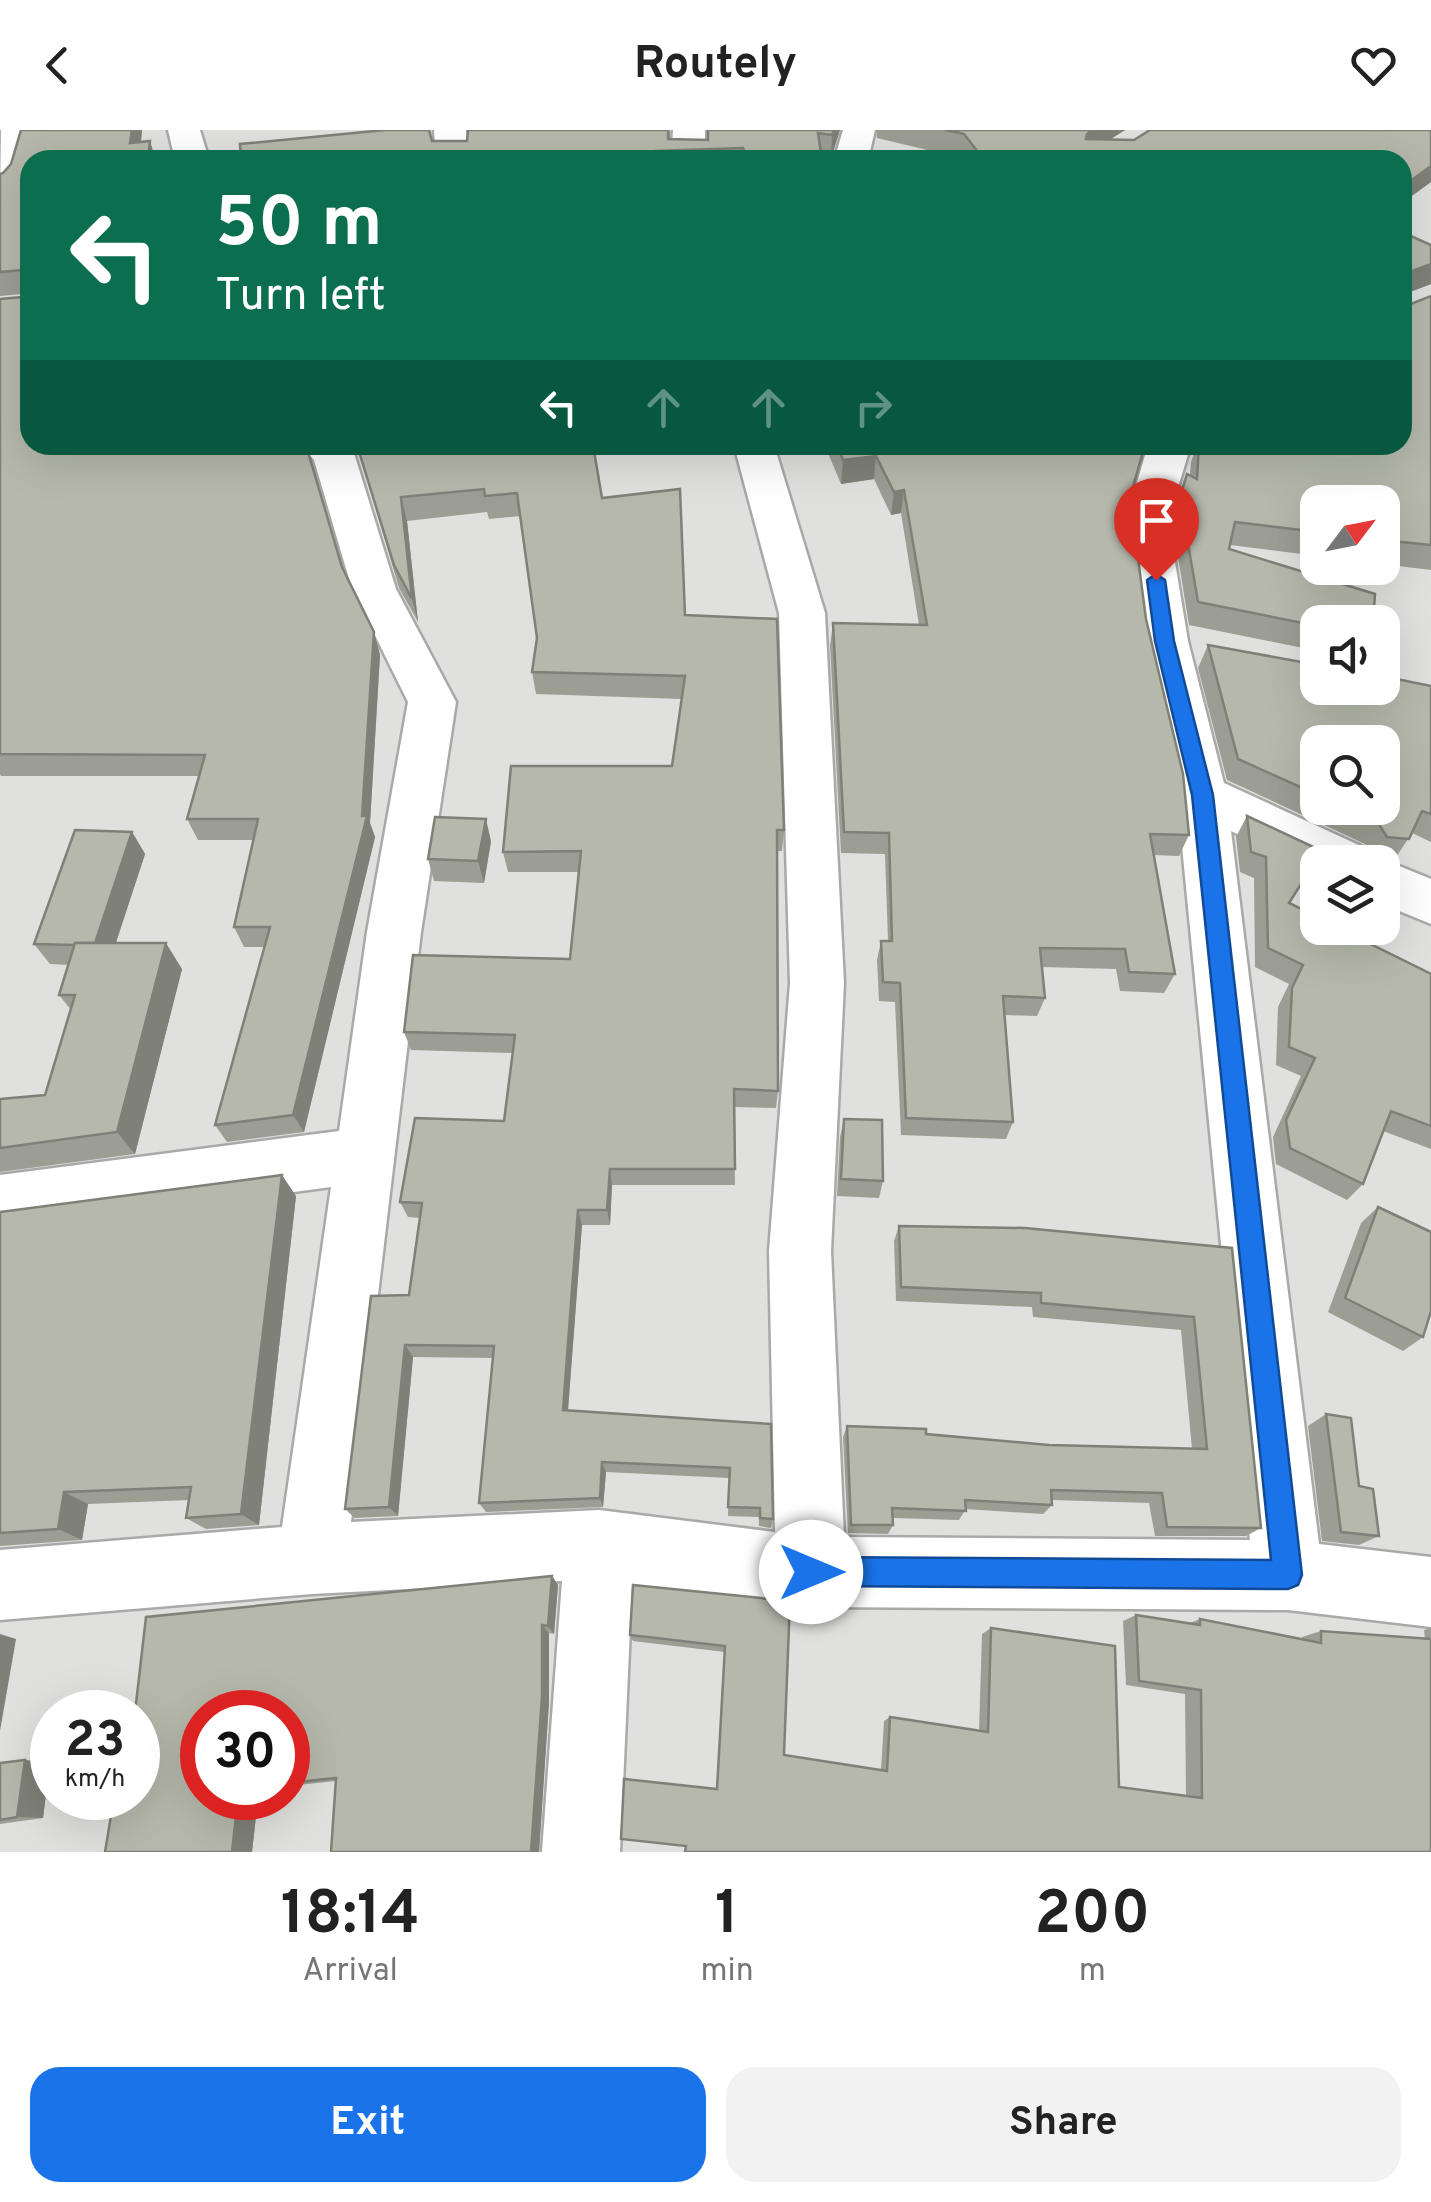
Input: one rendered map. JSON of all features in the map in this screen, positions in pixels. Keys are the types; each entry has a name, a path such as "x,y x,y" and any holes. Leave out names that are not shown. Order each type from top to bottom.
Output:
{"street":[{"path":"0,186 17,130"},
{"path":"312,1559 394,932 432,702 374,588 343,455"},
{"path":"757,455 802,613 816,983 800,1251 811,1572"},
{"path":"1164,455 1147,520 1184,644 1288,1575"},
{"path":"1202,795 1309,845"},
{"path":"1400,888 1431,903"},
{"path":"0,1203 366,1155"},
{"path":"581,1852 599,1545"},
{"path":"0,1585 312,1559 599,1545 811,1572 1288,1575 1431,1592"}],"shaded area":[{"path":"0,130 1431,130 1431,1852 0,1852"}],"building":[{"path":"21,130 132,130 130,143 150,141 149,150 20,150 20,270 0,272 0,174 11,164"},
{"path":"385,130 429,130 432,141 467,141 468,130 668,130 668,139 708,140 708,130 834,130 832,135 818,133 821,150 240,150 240,144"},
{"path":"945,130 1093,130 1086,139 1134,140 1150,130 1431,130 1431,166 1412,180 1412,150 976,150 964,134"},
{"path":"1412,236 1431,245 1431,264 1412,271"},
{"path":"1431,296 1431,545 1400,542 1400,485 1300,485 1300,530 1235,522 1229,549 1300,571 1300,585 1346,585 1375,594 1374,605 1300,605 1300,622 1198,602 1180,497 1187,474 1197,479 1198,455 1412,455 1412,304"},
{"path":"20,297 20,455 309,455 342,567 374,632 362,816 367,816 293,1115 215,1125 270,927 234,927 258,819 187,819 205,755 0,754 0,299"},
{"path":"360,455 595,455 602,498 680,489 685,615 777,619 784,830 777,830 778,1091 734,1089 735,1169 610,1169 607,1210 578,1210 563,1410 771,1424 773,1519 760,1518 760,1508 728,1507 730,1468 602,1462 600,1498 479,1503 494,1346 405,1345 389,1507 345,1509 371,1296 409,1295 422,1203 400,1202 415,1118 504,1121 515,1035 404,1032 413,955 570,959 581,851 503,852 511,766 672,766 685,676 532,672 537,638 517,493 485,496 484,489 401,497 412,599 394,565"},
{"path":"841,455 1142,455 1130,497 1146,619 1183,774 1189,835 1150,834 1175,974 1129,972 1125,949 1040,948 1045,998 1003,996 1013,1122 906,1118 900,983 883,982 881,941 892,941 889,833 844,832 833,623 927,625 904,490 894,492 876,456 843,460"},
{"path":"1208,645 1300,662 1300,705 1400,705 1400,680 1431,686 1431,814 1422,811 1409,839 1387,837 1379,825 1400,825 1400,725 1300,725 1300,787 1238,759"},
{"path":"1247,816 1309,845 1300,845 1300,886 1289,903 1300,908 1300,945 1372,945 1431,974 1431,1126 1391,1111 1363,1184 1290,1148 1286,1120 1315,1058 1289,1047 1292,988 1303,965 1268,948 1266,857 1251,852"},
{"path":"435,817 486,819 478,861 428,859"},
{"path":"75,830 132,832 95,943 34,944"},
{"path":"75,943 166,943 117,1132 0,1148 0,1099 45,1095 75,995 59,995"},
{"path":"844,1119 882,1120 883,1181 841,1179"},
{"path":"282,1175 241,1514 186,1518 191,1487 64,1492 58,1529 0,1533 0,1212"},
{"path":"1378,1207 1431,1232 1431,1311 1423,1337 1345,1298"},
{"path":"899,1226 1025,1228 1232,1248 1261,1528 1167,1527 1162,1493 1051,1490 1052,1505 965,1500 966,1511 892,1508 893,1525 851,1525 847,1426 926,1429 926,1434 1049,1445 1207,1449 1194,1317 1041,1303 1041,1293 901,1287"},
{"path":"1326,1414 1351,1418 1359,1486 1373,1489 1379,1536 1341,1532"},
{"path":"552,1576 548,1626 542,1625 542,1697 531,1852 331,1852 336,1778 310,1781 310,1690 180,1690 180,1820 236,1820 232,1852 105,1852 110,1820 160,1820 160,1690 138,1690 146,1617"},
{"path":"633,1585 790,1601 784,1755 887,1771 890,1717 988,1732 991,1628 1115,1646 1119,1787 1202,1798 1201,1690 1139,1681 1136,1615 1200,1625 1200,1619 1321,1643 1321,1631 1431,1639 1431,1852 685,1852 686,1846 621,1839 624,1779 717,1789 725,1646 630,1635"},
{"path":"25,1760 17,1817 0,1820 0,1763"}],"route":[{"path":"811,1572 1288,1575 1202,795 1165,641 1156,580"}]}
